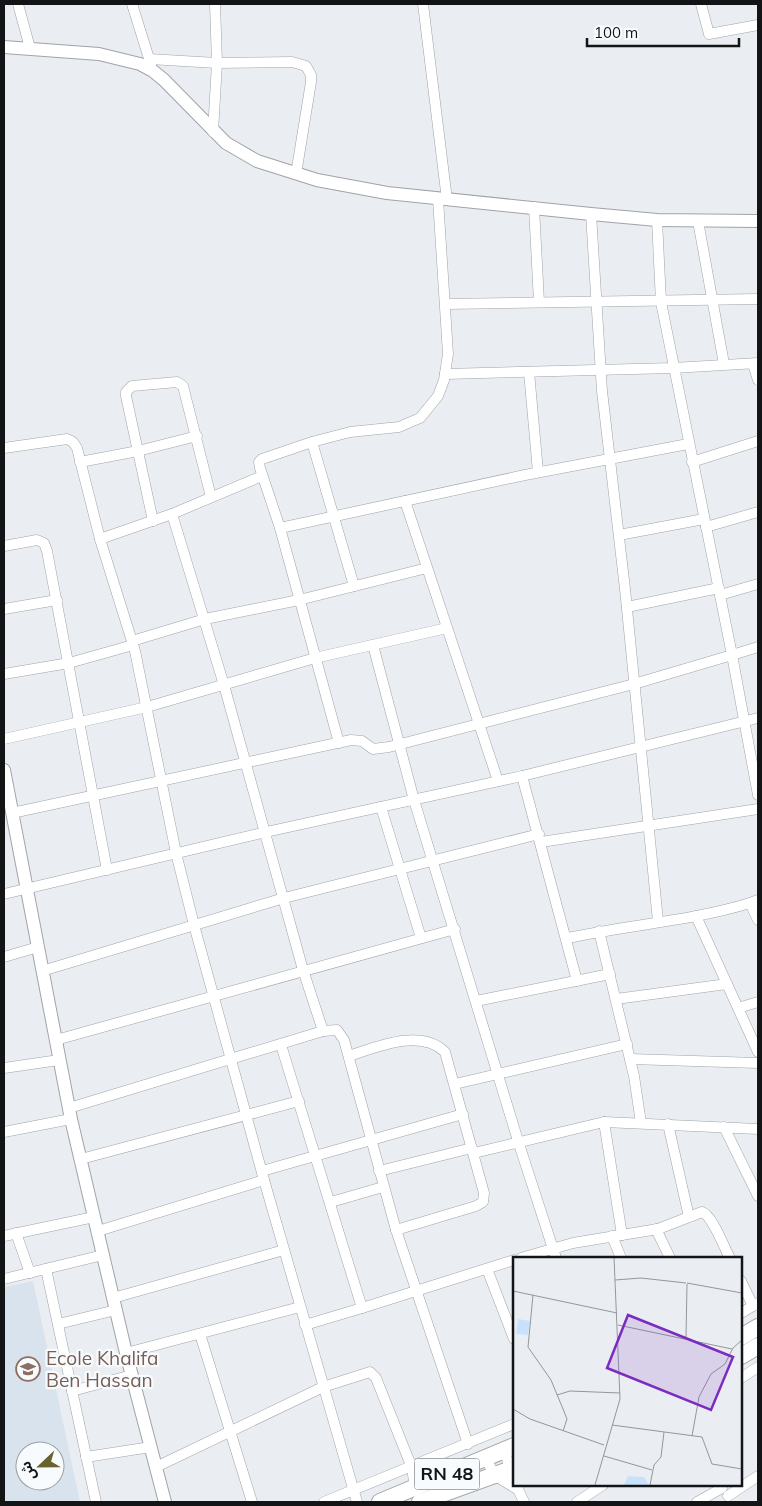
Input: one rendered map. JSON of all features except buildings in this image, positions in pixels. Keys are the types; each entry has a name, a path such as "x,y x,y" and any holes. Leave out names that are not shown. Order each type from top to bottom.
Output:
{"highway":[{"path":"742,1336 758,1327"},
{"path":"742,1355 758,1346"},
{"name":"RN 48","path":"422,1498 486,1458 509,1448"},
{"name":"RN 48","path":"380,1502 422,1498 494,1476 513,1478"}],"street":[{"path":"18,4 30,48"},
{"path":"132,4 151,65 213,132 242,153 296,174 378,192 442,200 534,207 657,220 758,221"},
{"path":"213,132 217,63 215,4"},
{"path":"339,742 280,528 259,465 262,459 312,442 350,432 399,427 416,420 434,402 443,386 448,354 442,200 423,4"},
{"path":"701,4 709,34 758,25"},
{"path":"4,47 99,54 151,65 292,62 302,64 309,70 311,82 296,174"},
{"path":"534,207 539,302"},
{"path":"591,214 601,370 658,921"},
{"path":"657,220 661,302 672,368 720,592 758,795"},
{"path":"698,221 724,364"},
{"path":"446,304 661,302 758,298"},
{"path":"446,374 756,364 758,380"},
{"path":"529,372 538,472"},
{"path":"153,520 126,396 126,392 132,386 180,383 188,400 211,497"},
{"path":"80,462 138,451 196,436"},
{"path":"4,448 70,439 76,448 100,539 133,643 176,854 194,925 305,1325 357,1502"},
{"path":"312,442 354,586"},
{"path":"692,462 758,442"},
{"path":"280,528 538,472 688,444"},
{"path":"100,539 172,514 262,476"},
{"path":"405,501 498,781"},
{"path":"619,535 705,523 758,512"},
{"path":"172,514 246,761 303,970 323,1030"},
{"path":"4,546 38,540 44,543 70,663 107,870"},
{"path":"4,674 70,663 205,619 299,600 427,568"},
{"path":"627,607 758,584"},
{"path":"4,609 57,600"},
{"path":"4,739 147,706 316,658 447,628"},
{"path":"373,645 414,800 519,1144 556,1257"},
{"path":"12,813 339,742 359,740 371,748 378,749 400,745 634,684 758,647"},
{"path":"4,894 266,832 522,776 758,718"},
{"path":"522,776 568,938 577,981"},
{"path":"4,778 70,1114 126,1353 165,1502"},
{"path":"381,807 421,938"},
{"path":"42,971 284,898 433,860 540,838 758,809"},
{"path":"568,938 599,931 696,916 754,901 758,920"},
{"path":"696,916 758,1052"},
{"path":"56,1040 454,929"},
{"path":"599,931 627,1044 641,1122"},
{"path":"4,957 38,947"},
{"path":"476,1001 610,974"},
{"path":"616,998 727,984"},
{"path":"738,1008 758,1002"},
{"path":"4,1132 70,1114 323,1030 333,1028 339,1031 349,1056 383,1187 415,1292 468,1444"},
{"path":"349,1056 397,1042 427,1042 445,1052 464,1114 484,1193 483,1202 476,1206 396,1230"},
{"path":"455,1084 627,1044"},
{"path":"281,1045 331,1202 362,1308"},
{"path":"630,1059 758,1062"},
{"path":"4,1068 59,1060"},
{"path":"81,1159 299,1101"},
{"path":"98,1231 316,1156 372,1142 464,1114"},
{"path":"379,1171 473,1150 519,1144 604,1122 641,1122 758,1129"},
{"path":"604,1122 621,1257"},
{"path":"668,1124 689,1217"},
{"path":"724,1127 758,1196"},
{"path":"331,1202 383,1187"},
{"path":"523,1257 552,1248 656,1229 702,1212 706,1214 729,1257"},
{"path":"4,1236 94,1217"},
{"path":"656,1229 670,1257"},
{"path":"16,1233 30,1273"},
{"path":"58,1324 284,1250"},
{"path":"4,1279 103,1255"},
{"path":"305,1325 513,1260"},
{"path":"46,1269 96,1502"},
{"path":"487,1270 513,1336"},
{"path":"742,1282 756,1304 742,1312"},
{"path":"126,1353 300,1307"},
{"path":"200,1334 252,1502"},
{"path":"742,1377 758,1368"},
{"path":"156,1467 323,1387 365,1372 373,1373 412,1468 422,1498"},
{"path":"72,1391 132,1375"},
{"path":"324,1502 412,1468 513,1424"},
{"path":"86,1457 151,1447"},
{"path":"509,1448 513,1468"},
{"path":"486,1458 494,1476"},
{"path":"742,1484 758,1476"},
{"path":"518,1486 524,1502"},
{"path":"577,1502 601,1486"},
{"path":"697,1502 725,1493 739,1486"}],"shaded area":[{"name":"Ecole Khalifa Ben Hassan","path":"33,1281 80,1502 4,1502 4,1287"}],"place":[{"name":"Ecole Khalifa Ben Hassan","path":"28,1369"}]}
